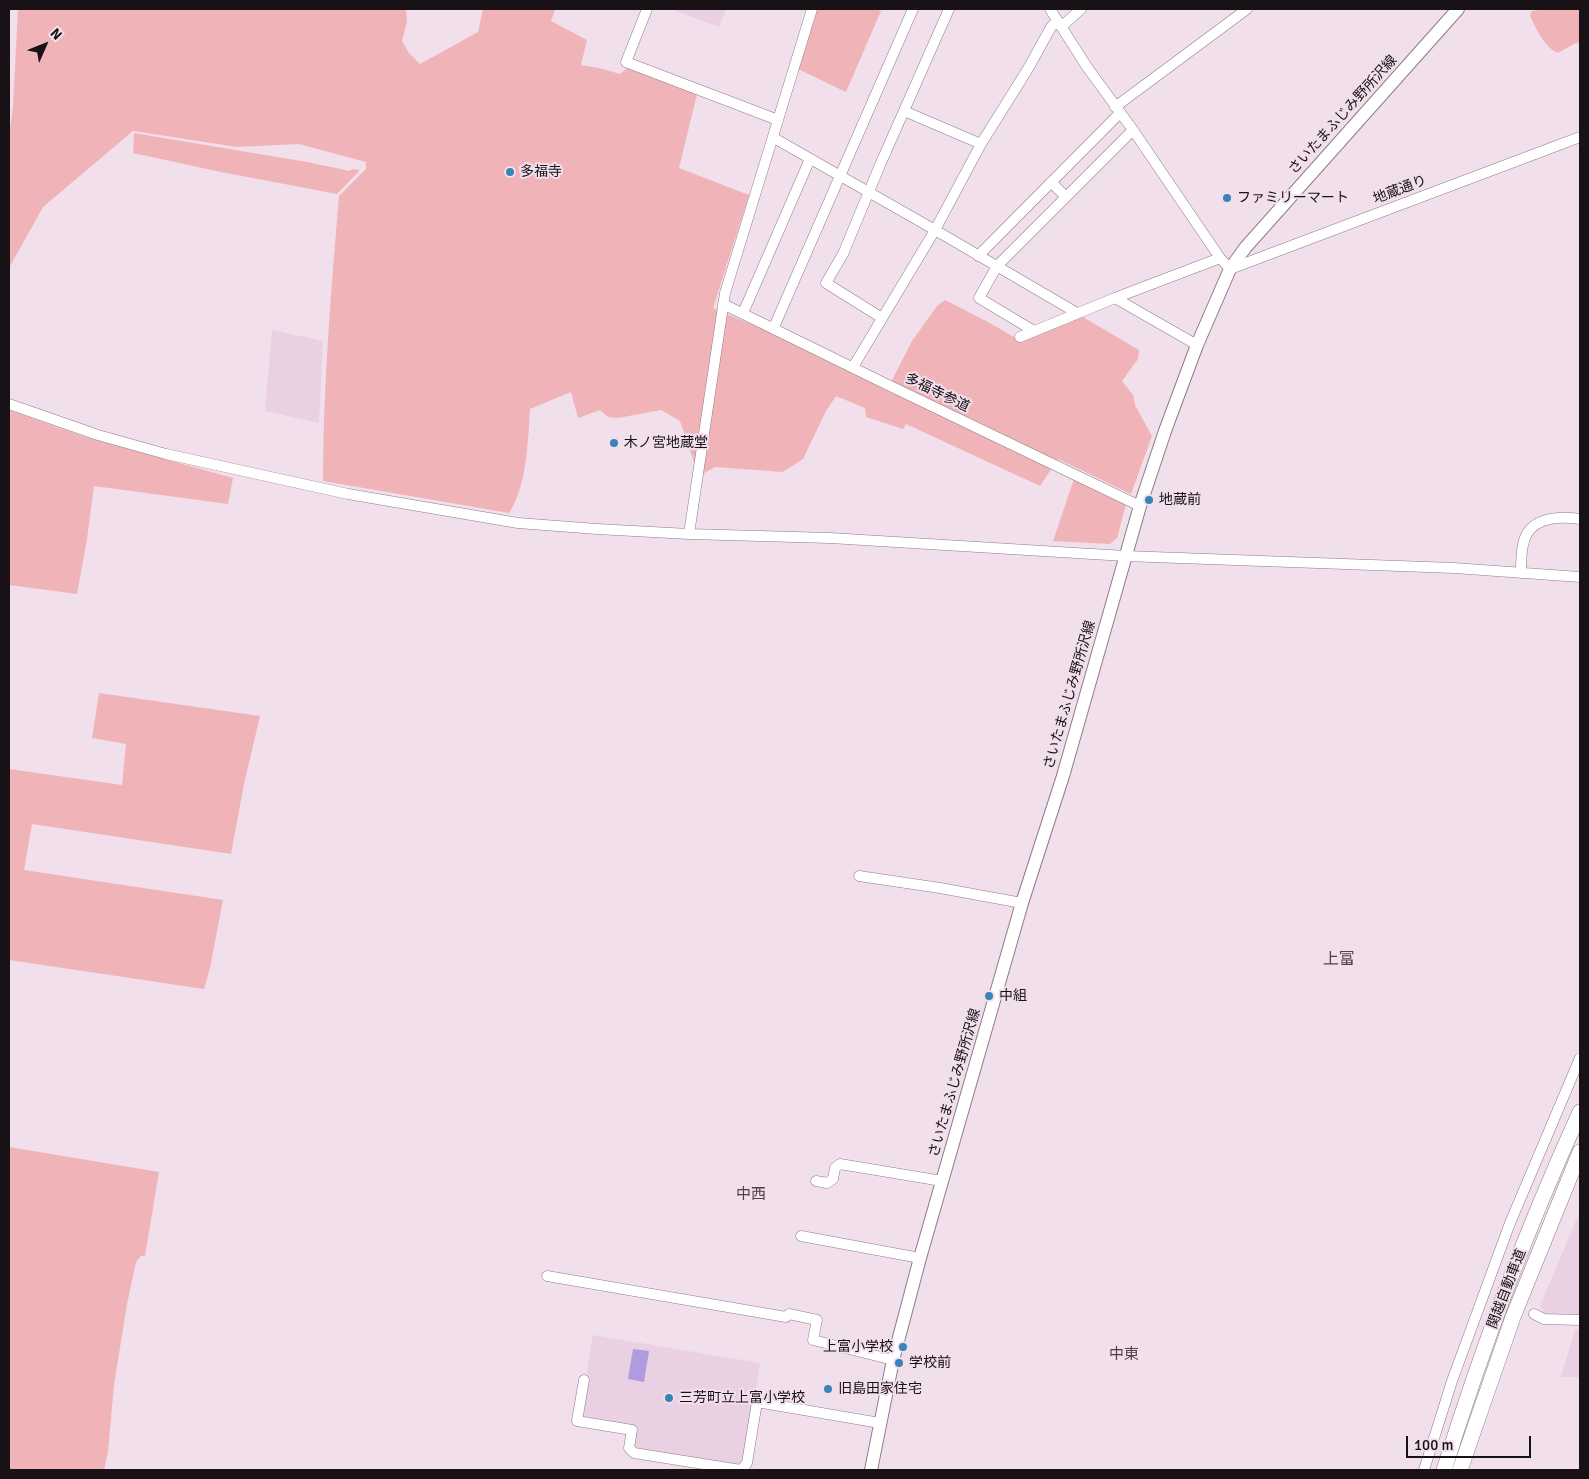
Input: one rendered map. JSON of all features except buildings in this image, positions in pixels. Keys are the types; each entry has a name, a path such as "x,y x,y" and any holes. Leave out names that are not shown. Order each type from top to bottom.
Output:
{"highway":[{"name":"関越自動車道","path":"1444,1470 1480,1359 1580,1112"},
{"name":"関越自動車道","path":"1460,1470 1513,1317 1580,1152"}],"main road":[{"name":"さいたまふじみ野所沢線","path":"871,1470 893,1360 920,1258 1022,903 1063,776 1140,506 1197,345 1230,269 1245,248 1458,9"}],"street":[{"path":"647,9 626,62 778,120"},
{"path":"689,534 723,304 812,9"},
{"path":"774,327 913,9"},
{"path":"882,318 826,283 843,254 868,192 949,9"},
{"path":"1050,9 1117,110 1133,130 1220,258 1230,269"},
{"path":"853,367 935,230 981,144 1029,67 1050,27 1059,24 1081,9"},
{"path":"978,256 1051,182 1117,110 1247,9"},
{"path":"904,111 981,144"},
{"path":"1034,331 979,298 997,266 1133,130"},
{"name":"地蔵通り","path":"1230,269 1580,137"},
{"path":"774,138 1077,313"},
{"path":"743,312 810,159"},
{"path":"1051,182 1066,197"},
{"path":"1020,337 1220,258"},
{"path":"1115,298 1197,345"},
{"name":"多福寺参道","path":"723,304 774,327 1140,506"},
{"path":"9,404 98,435 166,454 348,494 518,522 596,529 689,534 830,538 1125,556 1454,568 1580,577"},
{"path":"1521,573 1523,544 1532,528 1539,523 1553,518 1580,519"},
{"path":"859,876 1022,903"},
{"path":"1424,1470 1452,1382 1512,1222 1580,1058"},
{"path":"816,1181 827,1183 833,1179 835,1168 840,1164 942,1181"},
{"path":"801,1236 920,1258"},
{"path":"547,1276 786,1317 789,1314 818,1320 813,1340 893,1360"},
{"path":"1534,1314 1544,1319 1580,1320"},
{"path":"584,1380 577,1421 632,1430 629,1448 634,1453 741,1470 748,1463 757,1402 880,1423"}],"shaded area":[{"path":"18,9 406,9 407,22 402,41 409,53 420,64 478,32 483,9 555,9 551,21 587,40 581,65 620,74 627,68 697,94 679,168 749,195 713,308 802,346 887,390 912,341 937,306 945,300 1021,341 1083,317 1139,350 1138,359 1122,381 1133,395 1135,405 1152,436 1131,494 1058,459 1040,486 906,424 903,429 866,417 865,408 836,396 826,411 803,459 783,472 715,467 699,476 680,421 661,410 618,418 608,417 600,410 578,418 571,392 530,409 526,463 520,490 509,513 323,481 326,374 339,196 366,169 366,162 299,144 237,147 133,131 43,207 9,268 9,136 13,107"},
{"path":"671,9 726,9 719,27"},
{"path":"817,9 875,9 881,11 846,92 798,69"},
{"path":"1544,9 1580,10 1580,42 1558,53 1553,50 1538,32 1530,15 1532,11"},
{"path":"134,133 350,171 352,169 360,170 337,194 133,153"},
{"path":"272,330 323,341 319,423 265,411"},
{"path":"9,410 85,437 233,478 228,504 94,486 77,594 9,585"},
{"path":"1074,479 1126,504 1117,538 1110,544 1053,541"},
{"path":"99,693 260,716 244,784 231,854 32,824 24,870 223,900 204,989 9,960 9,769 122,785 126,744 92,738"},
{"path":"9,1147 159,1172 145,1256 141,1256 136,1262 127,1304 114,1385 108,1452 104,1470 9,1470"},
{"path":"1580,1211 1580,1316 1546,1315 1540,1306"},
{"path":"1575,1329 1580,1329 1580,1377 1561,1377"},
{"name":"三芳町立上富小学校","path":"593,1335 760,1363 745,1462 739,1467 634,1450 634,1427 583,1419 580,1416"},
{"path":"633,1349 649,1351 644,1382 628,1379"}],"place":[{"name":"多福寺","path":"510,172"},
{"name":"ファミリーマート","path":"1227,198"},
{"name":"木ノ宮地蔵堂","path":"614,443"},
{"name":"地蔵前","path":"1149,500"},
{"name":"中組","path":"989,996"},
{"name":"上富小学校","path":"903,1347"},
{"name":"学校前","path":"899,1363"},
{"name":"旧島田家住宅","path":"828,1389"},
{"name":"三芳町立上富小学校","path":"669,1398"}],"district":[{"name":"上富","path":"1339,960"},
{"name":"中西","path":"751,1195"},
{"name":"中東","path":"1124,1355"}]}
